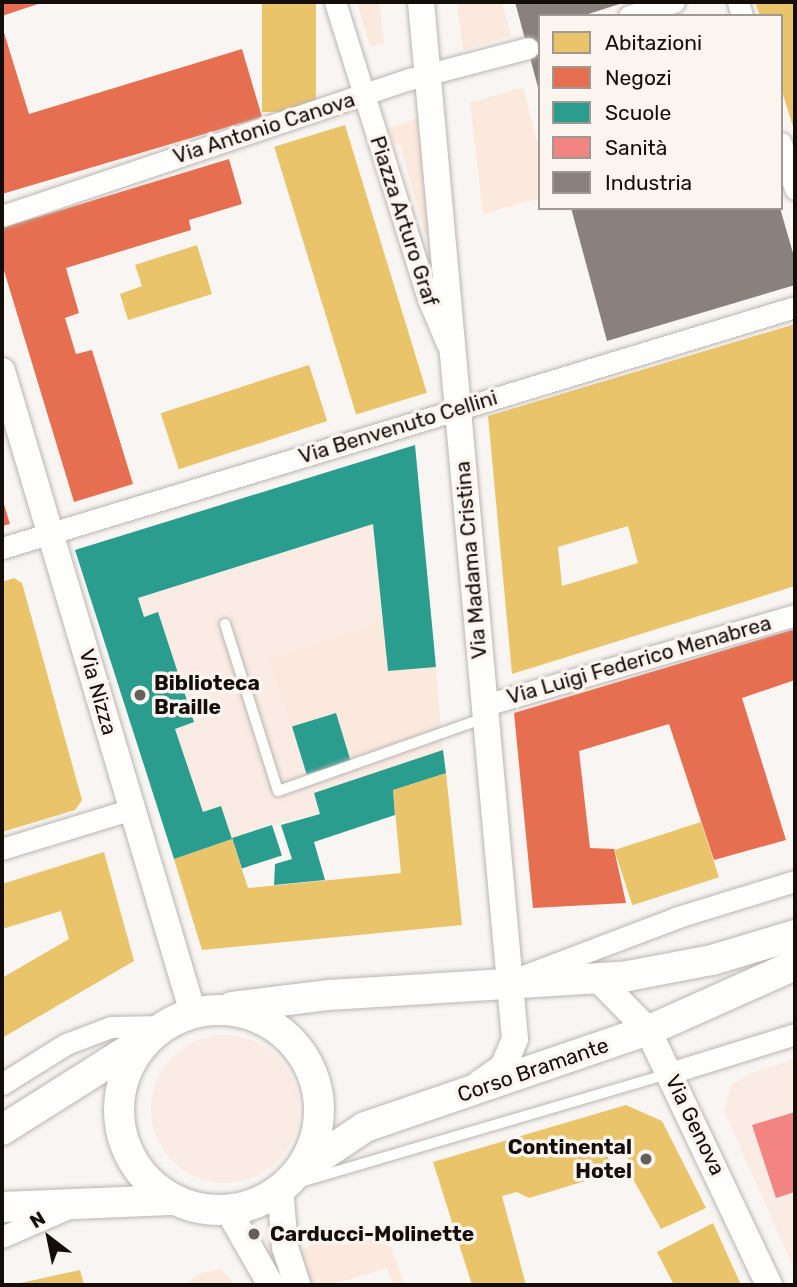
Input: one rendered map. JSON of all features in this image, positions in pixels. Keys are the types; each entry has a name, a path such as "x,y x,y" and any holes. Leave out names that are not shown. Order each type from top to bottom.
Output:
{"main road":[{"path":"2,1130 155,1032 193,1013 509,982 598,979 712,960 795,935"},
{"name":"Corso Bramante","path":"280,1188 349,1134 648,1030 795,965"},
{"path":"2,1207 79,1206 171,1200 228,1210 253,1205 280,1188 305,1159 320,1124 314,1076 283,1034 253,1015 225,1008"},
{"path":"155,1032 125,1074 122,1127 136,1167 171,1200"}],"street":[{"name":"Piazza Arturo Graf","path":"335,2 362,96 428,299 454,359"},
{"name":"Via Madama Cristina","path":"421,2 483,712 515,1039 511,1056 503,1067 464,1095"},
{"path":"635,14 674,2"},
{"name":"Via Antonio Canova","path":"2,216 362,96 528,48"},
{"path":"783,150 795,189"},
{"name":"Via Benvenuto Cellini","path":"2,548 795,307"},
{"name":"Via Nizza","path":"2,371 193,1013"},
{"name":"Via Luigi Federico Menabrea","path":"483,712 795,615"},
{"path":"2,849 132,809"},
{"path":"509,982 678,917 795,881"},
{"name":"Via Genova","path":"598,979 648,1030 769,1285"},
{"path":"2,1084 66,1044 111,1027 155,1032"},
{"path":"670,1073 795,1034"},
{"path":"280,1188 285,1247 297,1285"},
{"path":"2,1237 79,1206"},
{"path":"228,1210 271,1285"}],"lane":[{"path":"225,624 278,791 483,712"},
{"path":"280,1188 670,1073"}],"shaded area":[{"path":"357,2 379,2 384,43 370,47"},
{"path":"457,2 502,2 511,36 463,50"},
{"path":"523,87 538,144 538,199 483,214 470,103"},
{"path":"419,117 431,233 425,235 400,144 393,143 389,129"},
{"path":"415,445 443,750 315,793 320,814 272,825 174,859 75,550"},
{"path":"383,621 388,671 436,667 441,728 351,761 336,713 292,727 269,659"},
{"path":"225,1035 253,1041 266,1047 277,1057 287,1068 293,1081 299,1109 293,1137 287,1150 277,1161 266,1171 253,1177 225,1183 197,1177 184,1171 173,1161 163,1150 157,1137 151,1109 157,1081 163,1068 173,1057 184,1047 197,1041"},
{"path":"795,1059 795,1271 724,1111 731,1085 749,1074"},
{"path":"346,1228 391,1247 405,1285 393,1285 387,1268 329,1285 311,1285 301,1252 331,1230"},
{"path":"221,1269 235,1285 182,1285 202,1273"}],"building: Abitazioni":[{"path":"262,2 316,2 316,112 262,112"},
{"path":"755,2 795,2 795,133 783,94 783,14 759,14"},
{"path":"345,125 427,393 356,414 274,147"},
{"path":"197,245 212,294 128,320 120,294 142,286 135,265"},
{"path":"795,324 795,586 512,674 488,416","holes":["628,526 638,563 562,586 558,547"]},
{"path":"309,365 327,421 179,469 161,413"},
{"path":"14,578 22,583 82,800 75,810 2,832 2,582"},
{"path":"446,773 462,925 202,950 174,859 232,839 248,888 401,873 393,790"},
{"path":"701,822 719,877 632,905 614,850"},
{"path":"104,852 134,961 2,1038 2,978 69,939 61,911 2,929 2,884"},
{"path":"626,1105 662,1121 706,1208 661,1229 628,1170 633,1168 626,1155 608,1157 612,1173 529,1198 517,1192 502,1196 526,1285 472,1285 433,1162"},
{"path":"713,1223 741,1285 674,1285 657,1252"},
{"path":"80,1270 84,1285 16,1285 16,1284"}],"building: Negozi":[{"path":"2,2 44,2 2,16"},
{"path":"2,26 29,114 242,49 262,117 2,194"},
{"path":"229,159 242,204 189,220 191,230 66,268 79,313 65,318 76,354 92,350 133,484 74,502 2,264 2,228"},
{"path":"2,498 10,524 2,526"},
{"path":"795,629 795,680 742,698 786,840 714,860 669,724 579,751 590,848 614,849 626,903 533,908 514,713"}],"building: Scuole":[{"path":"415,445 436,667 388,671 373,524 138,598 144,617 158,612 194,722 175,729 203,812 221,806 232,839 174,859 75,550"},
{"path":"336,713 351,761 307,774 292,726"},
{"path":"443,750 446,773 393,790 395,815 314,842 325,880 274,885 275,864 292,859 281,825 320,814 314,793"},
{"path":"272,825 282,855 242,868 232,838"}],"building: Sanità":[{"path":"795,1112 795,1192 776,1198 752,1125"}],"building: Industria":[{"path":"515,2 626,2 588,14 538,14 538,87"},
{"path":"572,210 781,210 795,260 795,285 607,341"}],"place":[{"name":"Biblioteca Braille","path":"140,695"},
{"name":"Continental Hotel","path":"646,1159"},
{"name":"Carducci-Molinette","path":"254,1234"}]}
